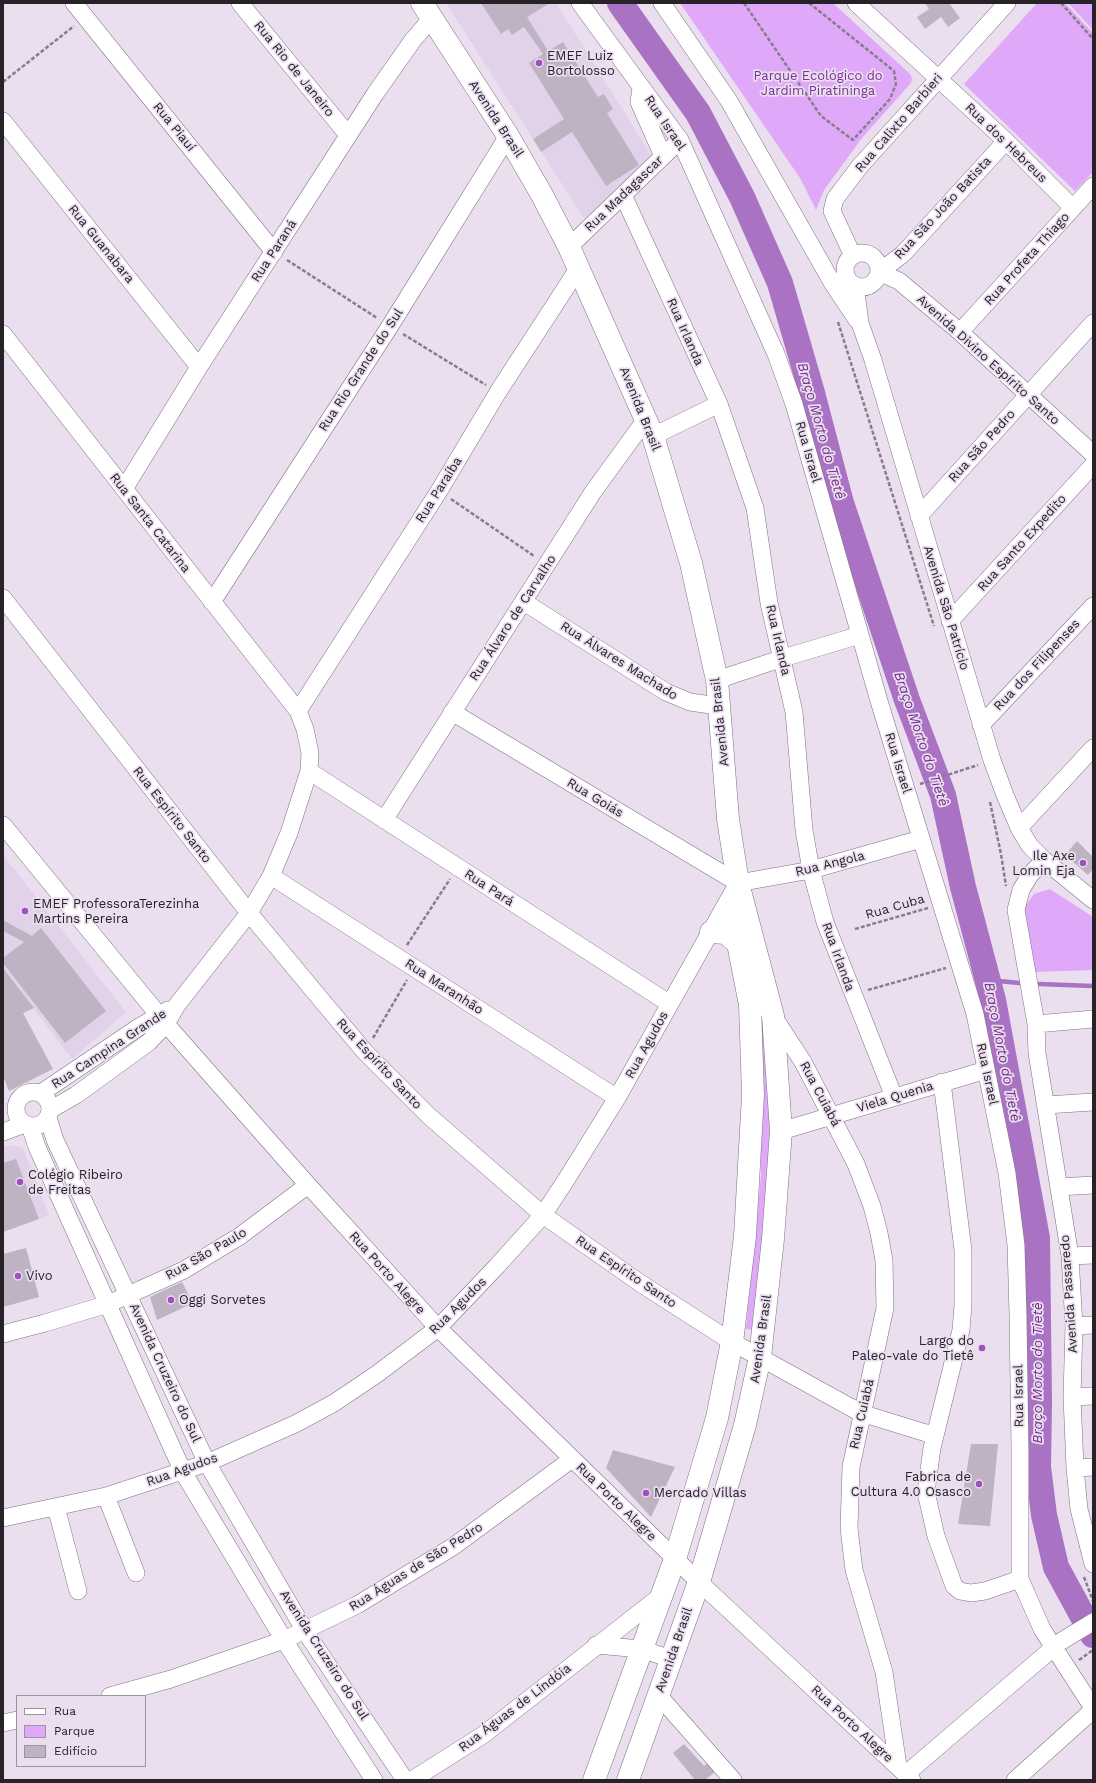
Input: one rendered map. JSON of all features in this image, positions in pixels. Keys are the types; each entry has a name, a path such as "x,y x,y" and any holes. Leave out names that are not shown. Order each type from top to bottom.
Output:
{"main road":[{"name":"Avenida Brasil","path":"426,11 508,136 527,168 569,247 649,427 691,563 717,680 728,819 738,883 773,1016 781,1131 773,1239 760,1357 745,1425 699,1582 628,1780"},
{"name":"Avenida Brasil","path":"594,1780 675,1559 717,1418 732,1342 745,1236 753,1095 750,1005 734,924 738,883"},
{"path":"711,932 726,933 737,943"}],"street":[{"name":"Rua Piauí","path":"74,3 274,252"},
{"name":"Rua Rio de Janeiro","path":"240,3 348,135"},
{"name":"Rua Israel","path":"580,3 680,140 778,361 810,457 860,635 975,1014 1007,1173 1016,1245 1020,1442 1020,1579"},
{"path":"662,3 729,101 833,284 860,323"},
{"name":"Rua dos Hebreus","path":"856,3 1006,141 1073,208"},
{"name":"Rua Calixto Barbieri","path":"854,256 832,211 835,199 860,166 1007,3"},
{"name":"Rua Paraná","path":"124,489 199,367 348,135 408,46 426,11"},
{"path":"641,88 639,102 663,156"},
{"name":"Rua Guanabara","path":"3,121 199,367"},
{"name":"Rua Rio Grande do Sul","path":"212,602 390,326 508,136"},
{"name":"Rua Madagascar","path":"569,247 680,140"},
{"name":"Rua São João Batista","path":"879,272 903,254 1006,141"},
{"name":"Rua Profeta Thiago","path":"960,332 1093,186"},
{"name":"Rua Irlanda","path":"623,195 719,404 755,508 769,603 783,658 794,712 804,830 811,870 825,922 852,994 894,1097"},
{"path":"862,253 873,257 879,266 879,272 878,277 871,285 860,287 855,286 847,279 845,273 847,262 854,256 862,253"},
{"name":"Rua Paraíba","path":"298,711 439,491 498,392 578,269"},
{"name":"Avenida Divino Espírito Santo","path":"879,272 899,281 960,332 1093,454"},
{"name":"Avenida São Patrício","path":"855,286 860,323 873,360 981,725 981,761 1030,846 1044,860 1091,895"},
{"name":"Rua São Pedro","path":"919,516 1093,323"},
{"name":"Rua Santa Catarina","path":"3,334 298,711"},
{"path":"649,427 719,404"},
{"name":"Rua Álvaro de Carvalho","path":"384,820 547,566 592,492 649,427"},
{"name":"Rua Santo Expedito","path":"950,621 1093,465"},
{"name":"Rua Espírito Santo","path":"3,598 249,913 365,1052 429,1116 542,1215 640,1284 732,1342 861,1413 931,1434"},
{"name":"Rua Álvares Machado","path":"524,602 666,692 690,702 718,706"},
{"name":"Rua dos Filipenses","path":"981,725 1093,606"},
{"path":"717,680 860,635"},
{"name":"Rua Campina Grande","path":"41,1093 162,1020 177,1005 249,913 271,876 289,833 309,771 310,753 308,740 298,711"},
{"name":"Rua Goiás","path":"452,712 738,883"},
{"path":"1019,828 1093,748"},
{"name":"Rua Pará","path":"309,771 670,1004"},
{"name":"Rua Porto Alegre","path":"3,824 162,1020 308,1185 438,1328 699,1582 905,1773"},
{"name":"Rua Angola","path":"738,883 811,870 921,839"},
{"name":"Avenida Passaredo","path":"1044,860 1030,875 1021,890 1016,910 1036,1024 1037,1053 1070,1256 1074,1326 1072,1397 1075,1468 1080,1509 1089,1537 1088,1568"},
{"name":"Rua Maranhão","path":"271,876 617,1098"},
{"name":"Rua Agudos","path":"3,1518 106,1496 207,1463 294,1424 334,1403 378,1374 438,1328 497,1266 542,1215 617,1098 738,883"},
{"name":"Rua Cuiabá","path":"773,1016 803,1062 864,1182 879,1233 884,1260 885,1308 875,1359 861,1413 851,1467 849,1528 854,1570 884,1672 905,1773"},
{"name":"Rua Campina Grande","path":"49,1114 149,1042 162,1020"},
{"path":"1036,1024 1093,1020"},
{"name":"Viela Quenia","path":"781,1131 986,1070"},
{"path":"942,1082 963,1250 964,1276 961,1330 931,1434 926,1492 936,1536 954,1586 960,1591 971,1593 985,1591 1020,1579 1042,1629 1057,1644 1093,1709 1019,1778"},
{"path":"3,1132 27,1125 40,1125 49,1114 48,1100 41,1093 26,1093 11,1102 16,1110 17,1116 27,1125"},
{"path":"1046,1105 1093,1102"},
{"name":"Avenida Cruzeiro do Sul","path":"49,1114 55,1140 207,1463 306,1631 405,1780"},
{"name":"Avenida Cruzeiro do Sul","path":"27,1125 183,1472 284,1640 374,1780"},
{"name":"Rua São Paulo","path":"3,1334 108,1304 184,1270 269,1215 308,1185"},
{"path":"1059,1187 1093,1185"},
{"path":"1070,1256 1093,1255"},
{"path":"1074,1326 1093,1325"},
{"path":"1072,1397 1093,1396"},
{"name":"Rua Águas de São Pedro","path":"114,1695 171,1679 306,1631 385,1590 454,1546 572,1459"},
{"path":"1075,1468 1093,1467"},
{"path":"106,1496 136,1573"},
{"path":"56,1507 78,1591"},
{"name":"Rua Águas de Lindóia","path":"412,1780 483,1735 662,1595"},
{"path":"905,1773 1057,1644 1093,1622"},
{"path":"596,1646 641,1649 671,1660"},
{"path":"658,1696 733,1780"},
{"path":"3,1724 16,1720"}],"path":[{"path":"744,3 821,116 853,140 890,99 896,84 894,71 809,3"},
{"path":"1061,3 1093,39"},
{"path":"3,82 85,17"},
{"path":"837,321 841,328 935,630"},
{"path":"439,491 547,566"},
{"path":"914,786 947,776 981,761 980,772"},
{"path":"989,800 1001,854 1007,893"},
{"path":"399,958 457,867"},
{"name":"Rua Cuba","path":"855,929 942,904"},
{"path":"852,994 960,964"},
{"path":"365,1052 415,968"},
{"path":"1088,1568 1093,1600"},
{"path":"1084,1655 1093,1650"}],"shaded area":[{"name":"EMEF Luiz Bortolosso","path":"446,3 556,3 651,155 651,158 589,218 583,217"},
{"name":"EMEF ProfessoraTerezinha Martins Pereira","path":"3,855 126,1012 72,1059 3,968"},
{"name":"Colégio Ribeiro de Freitas","path":"11,1145 23,1148 49,1215 3,1232 3,1147"}],"green space":[{"name":"Parque Ecológico do Jardim Piratininga","path":"680,3 833,3 910,74 912,78 911,83 862,138 824,190 816,210 800,178"},
{"path":"1037,3 1065,3 1093,33 1093,172 1075,191 964,84"},
{"path":"1068,3 1093,3 1093,30"},
{"path":"1050,889 1093,917 1093,970 1034,972 1023,909 1034,894"},
{"path":"761,1026 770,1028 770,1177 756,1330 746,1329 761,1176"}],"building":[{"path":"481,3 550,3 527,17 548,51 563,42 598,97 604,94 613,109 607,113 639,165 606,186 572,132 541,152 533,139 564,119 529,63 543,54 524,27 512,35 508,29 501,34"},
{"path":"925,3 949,3 960,18 948,27 941,17 925,29 917,17 929,9"},
{"name":"Ile Axe Lomin Eja","path":"1077,841 1093,857 1093,869 1088,875 1065,855"},
{"path":"3,920 32,936 41,928 106,1011 65,1043 3,963 3,958 24,942 3,931"},
{"path":"3,968 34,1008 23,1013 53,1069 9,1091 3,1076"},
{"name":"Colégio Ribeiro de Freitas","path":"16,1159 39,1219 3,1232 3,1163"},
{"name":"Vivo","path":"26,1248 39,1297 3,1307 3,1254"},
{"name":"Oggi Sorvetes","path":"182,1282 193,1303 157,1320 150,1297"},
{"name":"Fabrica de Cultura 4.0 Osasco","path":"971,1444 998,1444 990,1526 958,1524"},
{"name":"Mercado Villas","path":"613,1450 675,1467 651,1517 606,1468"},
{"path":"684,1744 704,1766 708,1763 715,1772 705,1780 695,1780 673,1753"}],"waterway":[{"name":"Braço Morto do Tietê","path":"620,3 698,113 742,197 780,283 812,393 841,503 907,700 943,795 963,887 993,1000 1037,1238 1039,1402 1038,1467 1044,1515 1056,1567 1093,1635"},
{"path":"988,980 1019,983"},
{"path":"1039,984 1093,986"}],"place":[{"name":"EMEF Luiz Bortolosso","path":"539,63"},
{"name":"Ile Axe Lomin Eja","path":"1083,863"},
{"name":"EMEF ProfessoraTerezinha Martins Pereira","path":"25,911"},
{"name":"Colégio Ribeiro de Freitas","path":"20,1182"},
{"name":"Vivo","path":"18,1276"},
{"name":"Oggi Sorvetes","path":"171,1300"},
{"name":"Largo do Paleo-vale do Tietê","path":"982,1348"},
{"name":"Fabrica de Cultura 4.0 Osasco","path":"979,1484"},
{"name":"Mercado Villas","path":"646,1493"}]}
